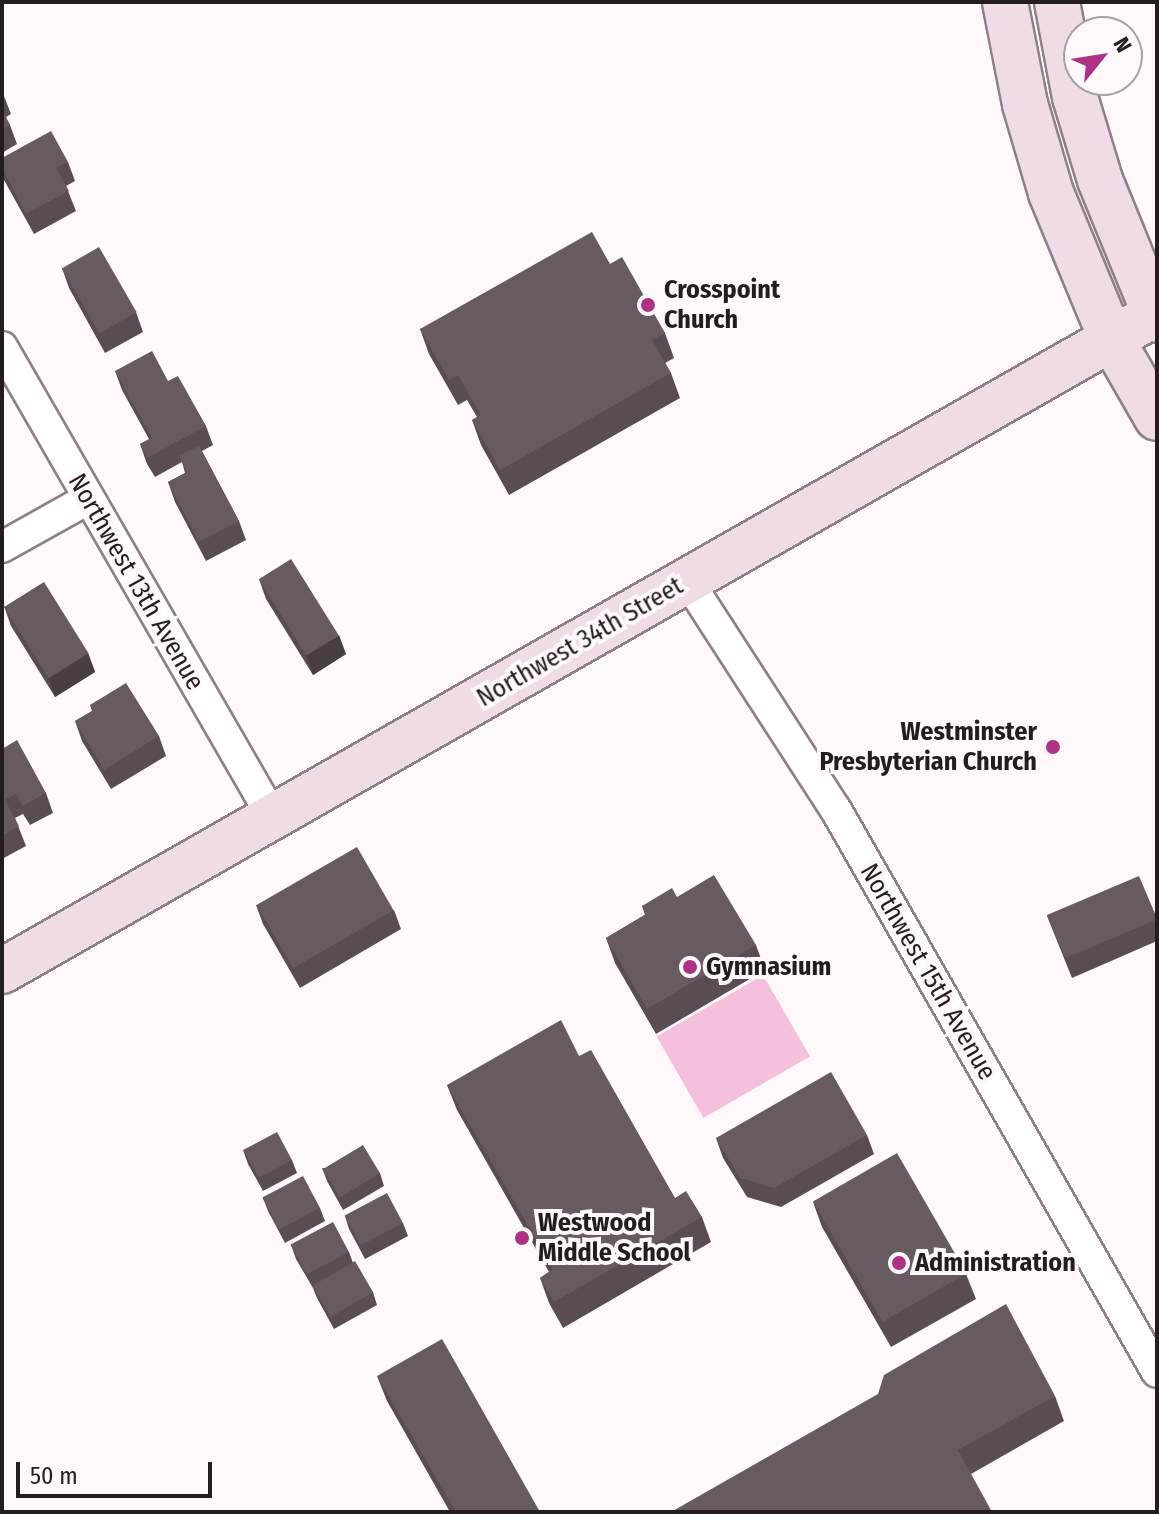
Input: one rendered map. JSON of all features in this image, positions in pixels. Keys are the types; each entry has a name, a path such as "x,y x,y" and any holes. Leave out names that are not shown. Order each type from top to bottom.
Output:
{"main road":[{"path":"1005,2 1025,104 1051,193 1111,338 1157,418"},
{"path":"1057,2 1075,97 1100,180 1156,316"},
{"name":"Northwest 34th Street","path":"2,971 1111,338 1156,316"}],"street":[{"name":"Northwest 13th Avenue","path":"2,347 272,816"},
{"path":"2,547 88,499"},
{"name":"Northwest 15th Avenue","path":"687,580 836,810 1157,1372"}],"shaded area":[{"path":"763,975 810,1056 703,1118 656,1036"}],"building":[{"path":"2,111 10,125 2,130"},
{"path":"51,131 68,162 56,168 69,191 26,214 2,169 2,158"},
{"path":"592,232 610,264 622,257 665,333 652,340 671,373 500,470 472,420 481,415 458,375 449,380 420,329"},
{"path":"99,247 136,312 99,333 62,268"},
{"path":"152,351 168,381 178,376 206,426 147,458 140,444 152,438 115,371"},
{"path":"199,446 239,521 199,542 168,482 187,472 179,456"},
{"path":"291,559 339,635 306,655 259,579"},
{"path":"44,582 89,653 49,678 4,607"},
{"path":"126,683 159,736 104,770 75,721 94,710 90,705"},
{"path":"17,740 46,793 23,806 16,794 5,800 19,826 2,836 2,749"},
{"path":"357,847 394,910 293,968 257,905"},
{"name":"Gymnasium","path":"714,875 756,945 647,1009 606,938 646,914 642,906 672,888 677,897"},
{"path":"1139,876 1157,919 1065,958 1047,915"},
{"path":"561,1020 579,1056 591,1050 675,1198 686,1191 702,1217 554,1302 540,1278 553,1269 447,1085"},
{"path":"831,1072 867,1135 774,1188 740,1178 716,1138"},
{"path":"277,1132 292,1160 258,1178 243,1150"},
{"path":"363,1145 380,1173 340,1197 323,1169"},
{"name":"Administration","path":"897,1153 966,1273 882,1322 813,1202"},
{"path":"303,1176 320,1208 279,1229 262,1198"},
{"path":"387,1193 403,1223 361,1246 345,1216"},
{"path":"333,1222 349,1252 307,1275 291,1245"},
{"path":"355,1261 373,1292 331,1317 313,1286"},
{"path":"1006,1304 1055,1396 958,1450 992,1512 671,1512 878,1394 884,1375"},
{"path":"442,1339 540,1512 456,1512 377,1376"}],"place":[{"name":"Crosspoint Church","path":"648,305"},
{"name":"Westminster Presbyterian Church","path":"1053,747"},
{"name":"Gymnasium","path":"690,967"},
{"name":"Westwood Middle School","path":"522,1238"},
{"name":"Administration","path":"899,1263"}]}
